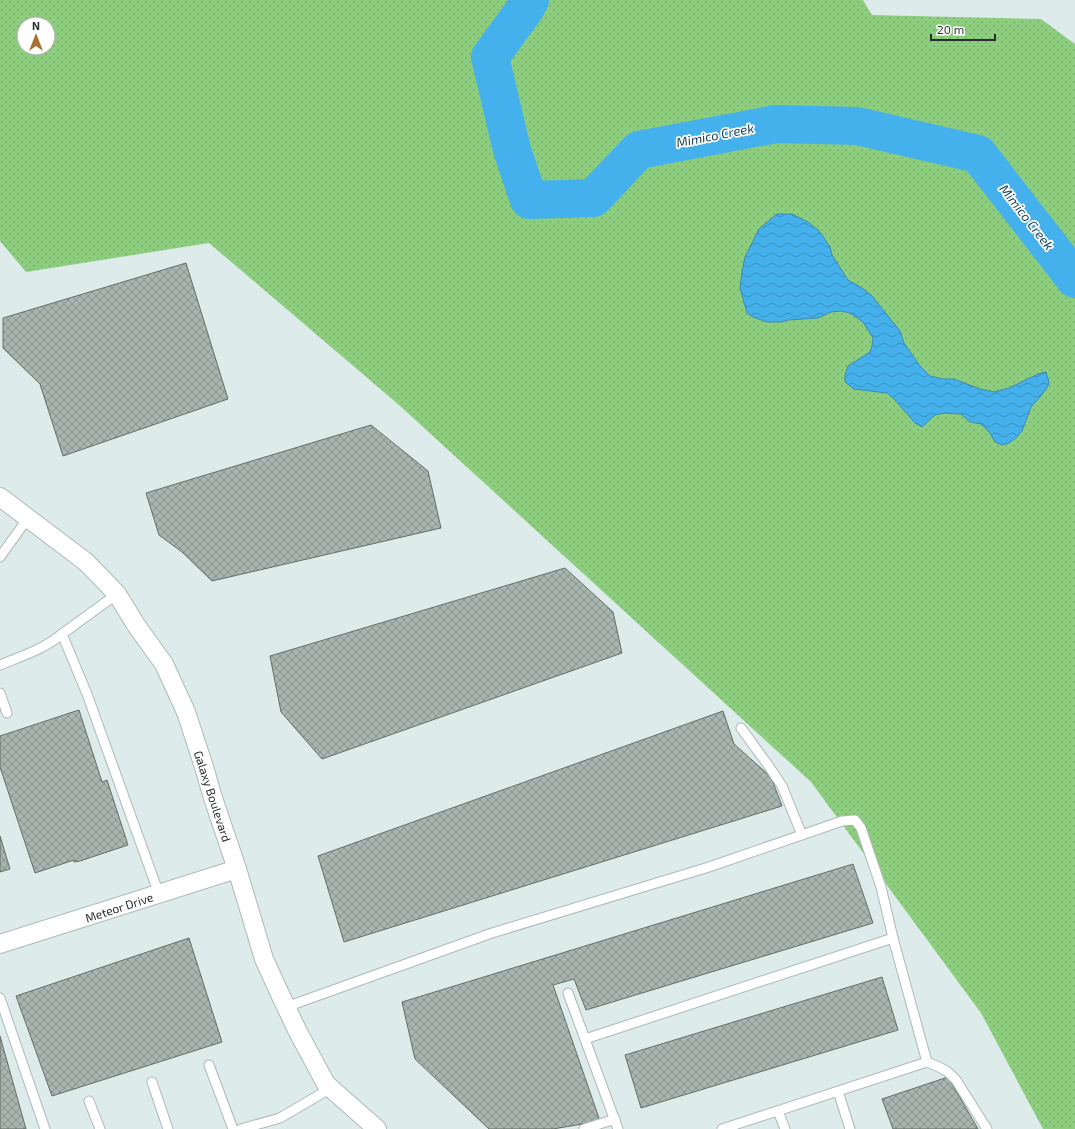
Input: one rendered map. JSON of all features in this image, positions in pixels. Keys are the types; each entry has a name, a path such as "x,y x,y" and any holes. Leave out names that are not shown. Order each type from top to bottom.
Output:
{"street":[{"name":"Galaxy Boulevard","path":"0,497 86,562 117,594 136,625 164,664 186,712 264,958 286,1007 326,1084 377,1129"},
{"name":"Meteor Drive","path":"0,944 237,869"}],"lane":[{"path":"0,557 28,518"},
{"path":"0,665 38,650 52,642 117,594"},
{"path":"62,634 87,694 159,894"},
{"path":"0,693 7,713"},
{"path":"741,728 782,786 802,835"},
{"path":"286,1007 492,933 710,867 842,821 855,820 861,828 881,887 926,1062"},
{"path":"585,1039 893,938"},
{"path":"568,993 618,1129"},
{"path":"0,998 45,1129"},
{"path":"722,1129 926,1062 948,1072 956,1080 988,1129"},
{"path":"209,1065 233,1129"},
{"path":"152,1082 168,1129"},
{"path":"242,1129 280,1118 331,1088"},
{"path":"838,1091 850,1129"},
{"path":"89,1101 100,1129"},
{"path":"778,1111 784,1129"},
{"path":"584,1129 615,1119"}],"green space":[{"path":"0,0 863,0 872,15 1041,19 1075,44 1075,1129 1043,1129 981,1013 811,782 399,405 209,243 26,272 0,241"}],"water":[{"path":"777,214 792,214 808,222 818,230 830,247 832,255 848,280 872,296 900,331 904,343 920,366 930,376 943,379 954,379 980,389 994,392 1009,388 1038,374 1046,372 1049,382 1048,386 1031,407 1022,431 1016,438 1009,443 1002,445 995,442 990,433 981,424 970,422 961,414 944,413 935,415 922,427 915,423 887,393 854,389 845,382 845,375 848,366 870,352 873,338 863,322 850,313 841,311 831,312 818,318 767,322 747,313 740,288 745,257 759,229"}],"building":[{"path":"186,263 228,399 63,456 40,384 3,348 3,318"},
{"path":"371,425 428,471 441,528 212,581 182,552 159,535 146,493"},
{"path":"565,568 613,612 622,653 322,759 281,712 270,656"},
{"path":"79,710 102,782 107,780 128,845 80,861 74,862 74,860 35,873 0,767 0,736"},
{"path":"723,711 734,744 771,777 782,806 344,942 318,856"},
{"path":"0,836 10,869 0,872"},
{"path":"853,864 873,923 586,1010 574,979 553,985 600,1121 553,1129 489,1129 415,1059 402,1002"},
{"path":"189,938 222,1042 52,1096 16,996"},
{"path":"882,977 898,1030 641,1108 625,1055"},
{"path":"0,1036 26,1129 0,1129"},
{"path":"948,1077 978,1129 893,1129 882,1099"}],"waterway":[{"name":"Mimico Creek","path":"530,0 490,57 512,150 529,200 593,198 639,150 776,124 857,126 978,154 1075,279"}]}
